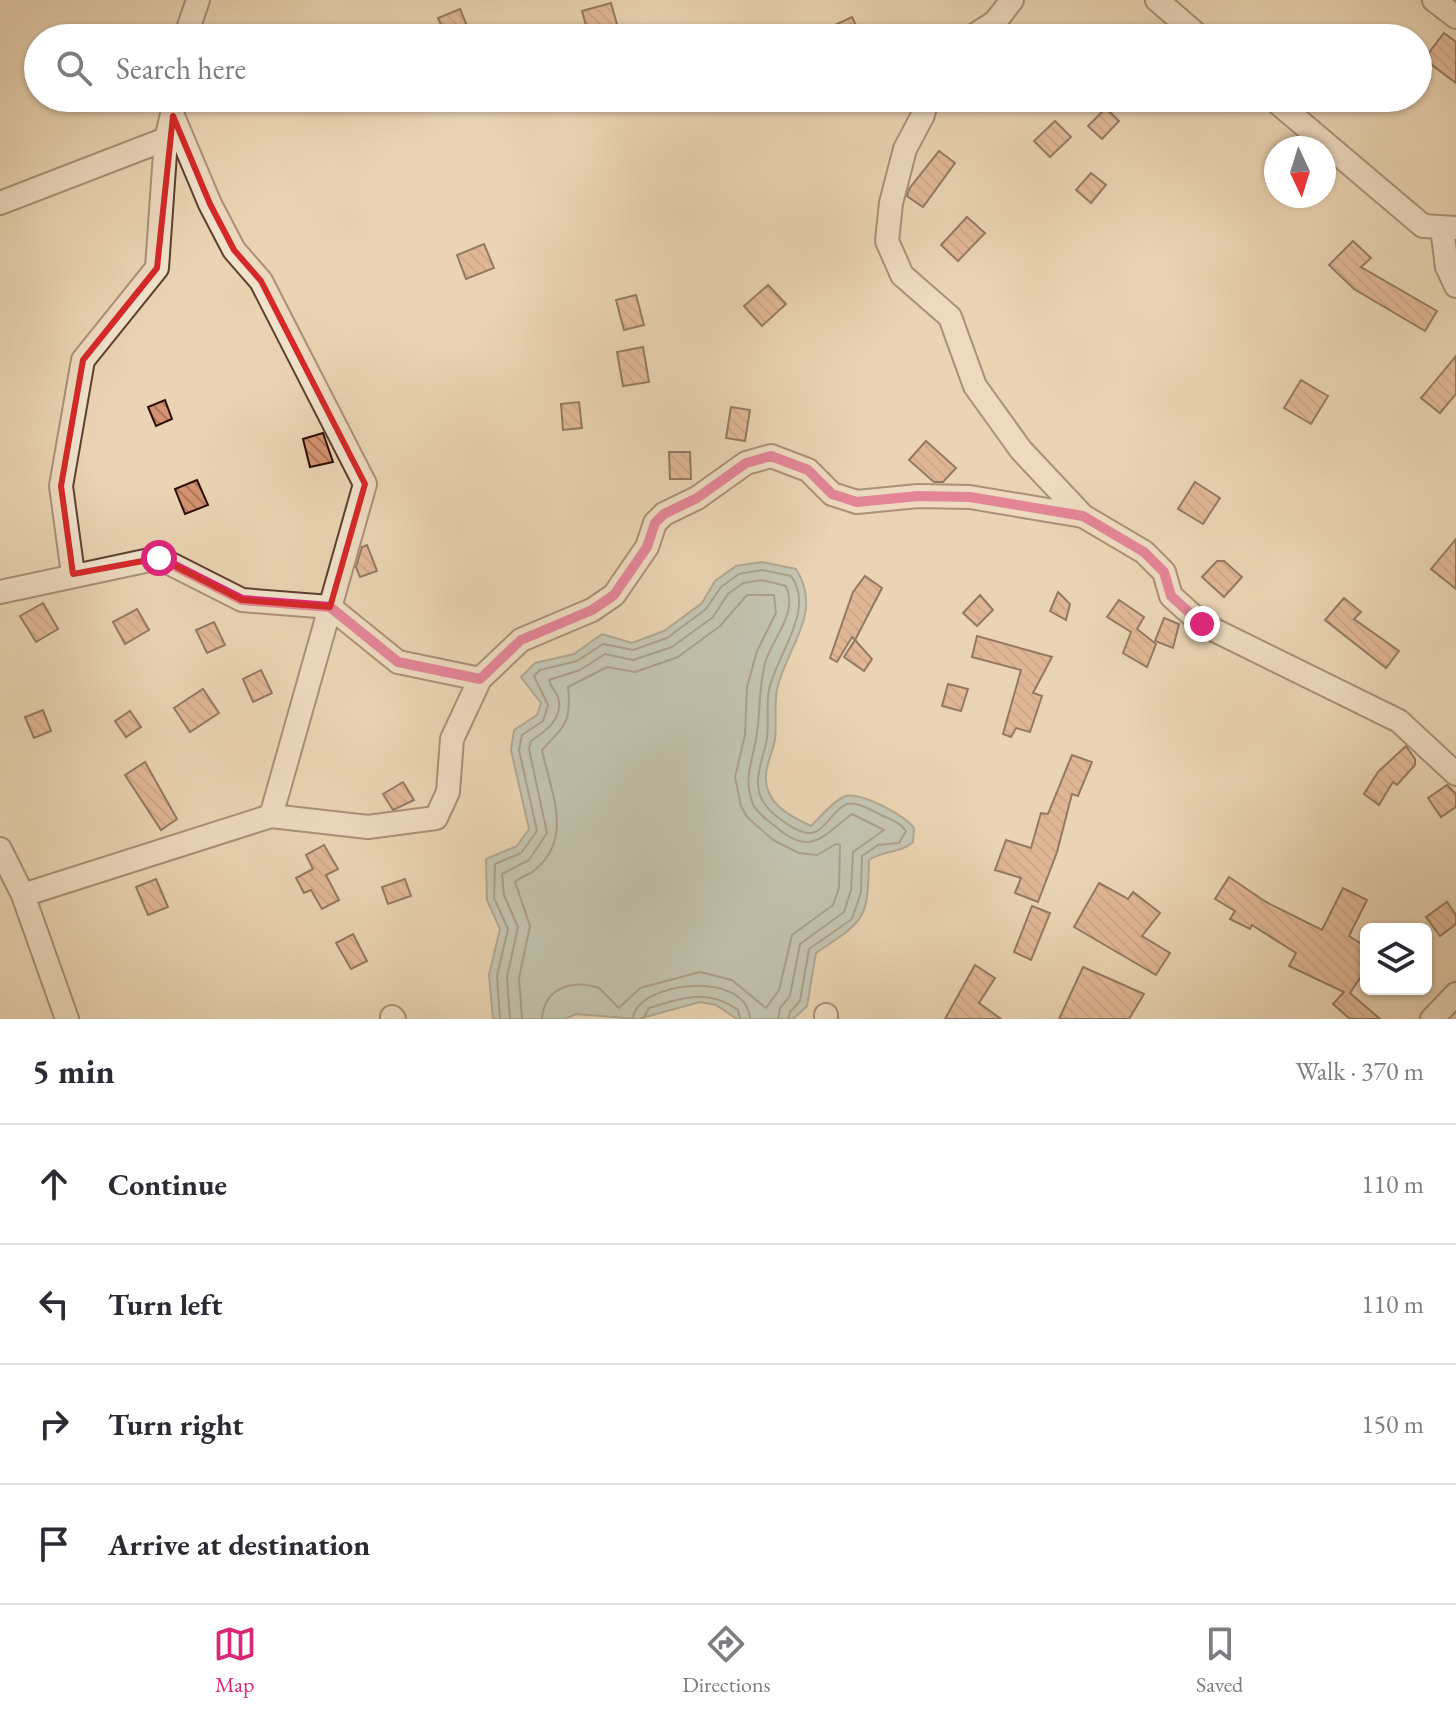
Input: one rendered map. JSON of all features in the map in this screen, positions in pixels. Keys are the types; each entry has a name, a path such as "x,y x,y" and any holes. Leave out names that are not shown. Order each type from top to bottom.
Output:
{"street":[{"path":"190,24 198,0"},
{"path":"992,24 1012,0"},
{"path":"1157,0 1185,24"},
{"path":"1434,0 1456,17"},
{"path":"73,574 61,486 83,360 157,268 166,139 173,112"},
{"path":"176,112 216,215 234,250 261,281 365,484 271,816"},
{"path":"924,112 905,149 891,203 887,241 902,275 950,317 975,386 1021,450 1083,516 1144,552 1164,572 1171,596 1202,624 1399,721 1456,774"},
{"path":"1289,112 1423,226 1449,228 1447,267 1456,286"},
{"path":"0,203 166,139"},
{"path":"23,895 271,816 368,827 436,818 448,792 452,739 480,679 521,640 592,610 614,595 647,547 655,523 664,514 697,498 759,458 771,456 808,470 832,494 857,502 918,496 970,497 1083,516"},
{"path":"0,592 159,558 242,600 330,607 398,662 480,679"},
{"path":"0,849 23,895 67,1019"},
{"path":"1432,1019 1456,994"}],"highlighted area":[{"path":"173,116 210,204 234,250 261,281 365,484 330,607 242,600 159,558 73,574 61,486 83,360 157,268"}],"water":[{"path":"762,562 796,569 804,585 806,600 801,629 777,689 775,739 766,774 769,793 786,813 811,826 841,798 862,798 883,806 909,823 914,828 913,842 869,860 865,908 854,925 816,953 807,1006 793,1019 737,1019 716,1005 700,1002 638,1019 576,1014 565,1019 493,1019 489,975 500,929 487,900 486,859 517,846 529,829 511,750 514,730 537,715 541,703 521,677 535,663 574,654 602,634 632,643 664,631 702,603 715,581 736,566"}],"building":[{"path":"611,3 617,24 586,24 582,11"},
{"path":"460,9 466,24 441,24 438,18"},
{"path":"852,17 855,24 837,24"},
{"path":"1444,33 1456,42 1456,83 1432,65 1432,49"},
{"path":"1102,112 1110,112 1119,121 1102,139 1088,126"},
{"path":"1055,121 1071,137 1050,157 1034,141"},
{"path":"939,151 955,163 923,207 907,196 909,189"},
{"path":"1091,173 1106,185 1091,203 1076,190"},
{"path":"967,217 985,233 958,261 941,245"},
{"path":"1353,241 1371,258 1361,267 1437,311 1425,331 1354,289 1329,265"},
{"path":"484,244 494,268 466,279 457,255"},
{"path":"768,285 786,304 762,326 744,306"},
{"path":"636,295 644,325 624,330 616,300"},
{"path":"643,347 649,382 623,386 617,352"},
{"path":"1456,356 1456,394 1440,413 1421,398"},
{"path":"1301,380 1328,396 1311,424 1284,408"},
{"path":"165,400 172,419 156,426 148,407"},
{"path":"579,402 582,428 563,430 561,404"},
{"path":"731,407 750,410 745,441 726,438"},
{"path":"323,433 333,462 310,467 303,439"},
{"path":"926,441 956,468 943,482 934,482 909,460"},
{"path":"669,452 690,452 691,479 670,479"},
{"path":"197,480 208,505 185,514 175,489"},
{"path":"1195,482 1220,498 1203,524 1178,509"},
{"path":"1456,539 1456,589 1431,569"},
{"path":"367,545 377,571 360,577 356,567 362,547"},
{"path":"1217,561 1224,561 1242,577 1224,597 1202,577"},
{"path":"865,576 882,588 855,640 852,637 837,662 830,658 853,592"},
{"path":"1058,592 1070,604 1066,620 1050,611"},
{"path":"980,595 993,610 977,626 963,613"},
{"path":"1344,598 1361,612 1354,619 1399,651 1386,668 1325,620"},
{"path":"1119,600 1144,617 1137,629 1156,644 1147,667 1123,653 1131,632 1107,617"},
{"path":"43,603 58,629 36,642 20,616"},
{"path":"137,609 149,630 125,644 113,622"},
{"path":"1164,618 1179,624 1173,648 1155,641"},
{"path":"214,622 225,645 207,653 196,630"},
{"path":"977,636 1052,657 1033,693 1042,696 1030,732 1016,728 1011,737 1003,734 1021,670 972,657"},
{"path":"855,640 872,659 864,671 844,657"},
{"path":"261,670 272,693 253,702 243,679"},
{"path":"948,684 968,689 961,711 942,706"},
{"path":"203,689 219,713 190,732 174,708"},
{"path":"43,710 51,731 34,738 25,717"},
{"path":"130,711 141,727 126,737 115,721"},
{"path":"1406,746 1415,759 1415,765 1397,785 1393,782 1379,805 1364,794 1378,772"},
{"path":"1072,755 1092,762 1078,796 1072,794 1057,852 1038,902 1015,893 1021,878 995,870 1006,840 1031,848 1041,813 1048,814"},
{"path":"145,762 177,819 161,830 125,775"},
{"path":"403,782 414,800 393,810 383,794"},
{"path":"1447,785 1456,794 1456,807 1441,817 1428,798"},
{"path":"324,845 338,869 326,875 339,900 322,909 311,890 304,893 296,878 313,869 306,855"},
{"path":"1229,877 1266,902 1322,930 1343,888 1367,900 1349,936 1360,943 1360,978 1350,993 1380,1019 1350,1019 1333,1004 1344,992 1289,966 1296,953 1252,925 1250,929 1230,919 1235,911 1215,899"},
{"path":"156,879 168,907 148,915 136,887"},
{"path":"405,879 411,896 388,904 382,887"},
{"path":"1099,883 1128,899 1133,892 1160,913 1142,936 1170,953 1156,975 1074,927"},
{"path":"1447,902 1456,915 1456,924 1440,936 1426,917"},
{"path":"1032,906 1050,913 1031,960 1014,952"},
{"path":"353,934 367,961 351,969 336,943"},
{"path":"975,965 995,978 979,1003 1001,1019 945,1019"},
{"path":"1083,967 1144,994 1129,1019 1059,1019"}],"route":[{"path":"159,558 242,600 330,607 398,662 480,679 521,640 592,610 614,595 647,547 655,523 664,514 697,498 746,463 771,456 808,470 832,494 857,502 918,496 970,497 1083,516 1144,552 1164,572 1171,596 1202,624"}]}
